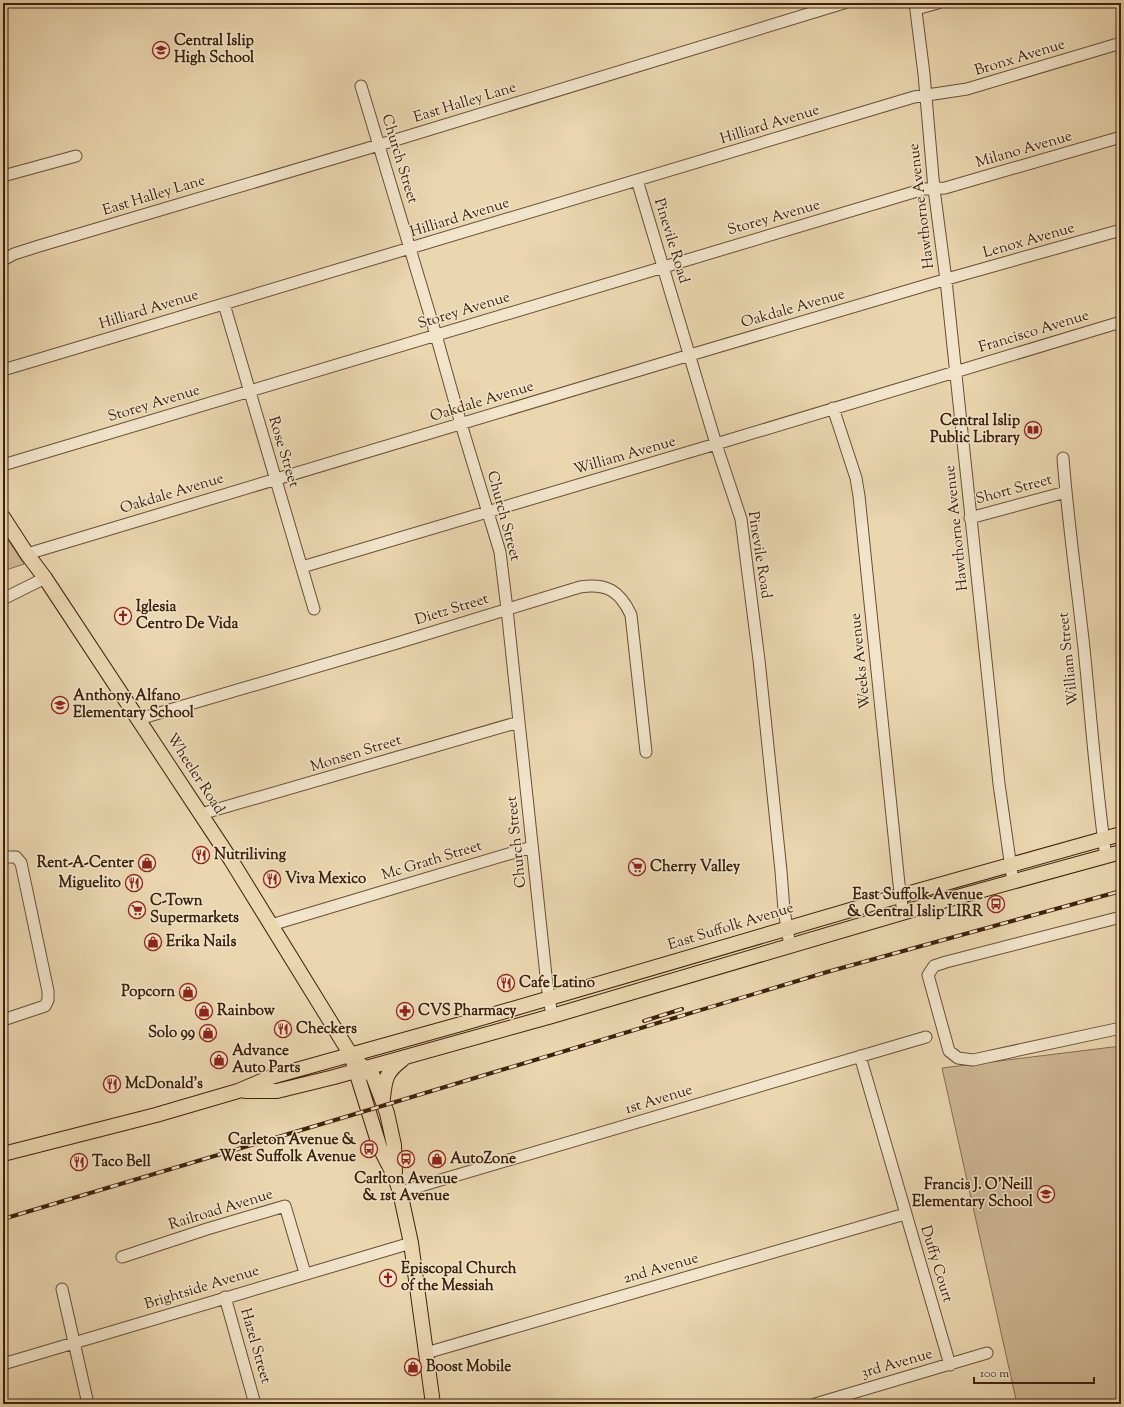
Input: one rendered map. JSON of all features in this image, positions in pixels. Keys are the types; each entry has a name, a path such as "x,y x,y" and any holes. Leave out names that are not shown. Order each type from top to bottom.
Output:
{"main road":[{"name":"Wheeler Road","path":"3,517 201,814 360,1070 367,1105 380,1148 395,1177"},
{"name":"East Suffolk Avenue","path":"238,1091 271,1077 461,1024 1010,864 1121,834"},
{"path":"3,1154 238,1091 277,1091 360,1070 552,1016 903,913 1121,852"},
{"path":"383,1101 387,1075 395,1066 407,1057"},
{"name":"Wheeler Road","path":"360,1070 373,1076 383,1101 394,1146 395,1177"},
{"path":"395,1177 400,1192 410,1243 433,1404"}],"street":[{"name":"East Halley Lane","path":"3,260 14,254 39,246 379,145 844,3"},
{"path":"916,6 938,3"},
{"name":"Hawthorne Avenue","path":"916,6 934,189 946,280 999,784 1013,882"},
{"name":"Bronx Avenue","path":"926,96 967,89 1121,43"},
{"name":"Church Street","path":"361,86 500,552 552,1016"},
{"name":"Hilliard Avenue","path":"3,370 914,97 926,96"},
{"name":"Milano Avenue","path":"934,189 945,188 1121,137"},
{"path":"3,176 76,156"},
{"name":"Pinevile Road","path":"637,180 716,444 741,519 759,660 790,946"},
{"name":"Storey Avenue","path":"3,465 924,189 934,189"},
{"name":"Lenox Avenue","path":"946,280 1121,230"},
{"name":"Oakdale Avenue","path":"27,554 690,355 946,280"},
{"name":"Rose Street","path":"224,304 314,609"},
{"name":"Francisco Avenue","path":"955,372 1121,322"},
{"name":"William Avenue","path":"302,567 955,372"},
{"name":"Weeks Avenue","path":"833,408 856,478 859,496 903,913"},
{"name":"William Street","path":"1063,458 1106,856"},
{"name":"Short Street","path":"970,518 1066,492"},
{"path":"3,599 45,578"},
{"name":"Dietz Street","path":"139,719 394,644 580,587 592,585 603,587 614,592 626,603 631,615 646,752"},
{"name":"Monsen Street","path":"201,814 518,722"},
{"name":"Mc Grath Street","path":"271,925 532,847"},
{"path":"3,857 16,857 21,863 48,991 48,1000 45,1006 3,1020"},
{"path":"1121,917 946,962 934,966 928,975 949,1051 958,1058 973,1060 1121,1028"},
{"name":"1st Avenue","path":"400,1192 926,1037"},
{"name":"Duffy Court","path":"860,1056 950,1365"},
{"name":"Railroad Avenue","path":"122,1257 207,1229 285,1206 305,1273"},
{"name":"2nd Avenue","path":"426,1353 905,1214"},
{"name":"Brightside Avenue","path":"3,1364 410,1243"},
{"path":"62,1289 88,1404"},
{"name":"Hazel Street","path":"225,1297 255,1404"},
{"name":"3rd Avenue","path":"815,1404 950,1365 987,1352"}],"shaded area":[{"path":"3,532 24,564 3,571"},
{"name":"Francis J. O'Neill Elementary School","path":"1121,1046 1121,1404 1017,1404 942,1068"}],"railway":[{"path":"3,1219 827,972 1121,891"},
{"path":"644,1021 682,1009"}],"place":[{"name":"Central Islip High School","path":"161,50"},
{"name":"Central Islip Public Library","path":"1033,430"},
{"name":"Iglesia Centro De Vida","path":"123,616"},
{"name":"Anthony Alfano Elementary School","path":"60,705"},
{"name":"Nutriliving","path":"201,855"},
{"name":"Rent-A-Center","path":"147,863"},
{"name":"Cherry Valley","path":"637,867"},
{"name":"Viva Mexico","path":"272,879"},
{"name":"Miguelito","path":"134,883"},
{"name":"East Suffolk Avenue & Central Islip LIRR","path":"996,904"},
{"name":"C‑Town Supermarkets","path":"137,910"},
{"name":"Erika Nails","path":"153,942"},
{"name":"Cafe Latino","path":"506,983"},
{"name":"Popcorn","path":"188,992"},
{"name":"Rainbow","path":"204,1011"},
{"name":"CVS Pharmacy","path":"405,1011"},
{"name":"Checkers","path":"283,1029"},
{"name":"Solo 99","path":"208,1033"},
{"name":"Advance Auto Parts","path":"219,1060"},
{"name":"McDonald's","path":"112,1084"},
{"name":"Carleton Avenue & West Suffolk Avenue","path":"369,1149"},
{"name":"Carlton Avenue & 1st Avenue","path":"406,1159"},
{"name":"AutoZone","path":"437,1159"},
{"name":"Taco Bell","path":"79,1162"},
{"name":"Francis J. O'Neill Elementary School","path":"1046,1194"},
{"name":"Episcopal Church of the Messiah","path":"388,1278"},
{"name":"Boost Mobile","path":"413,1367"}]}
